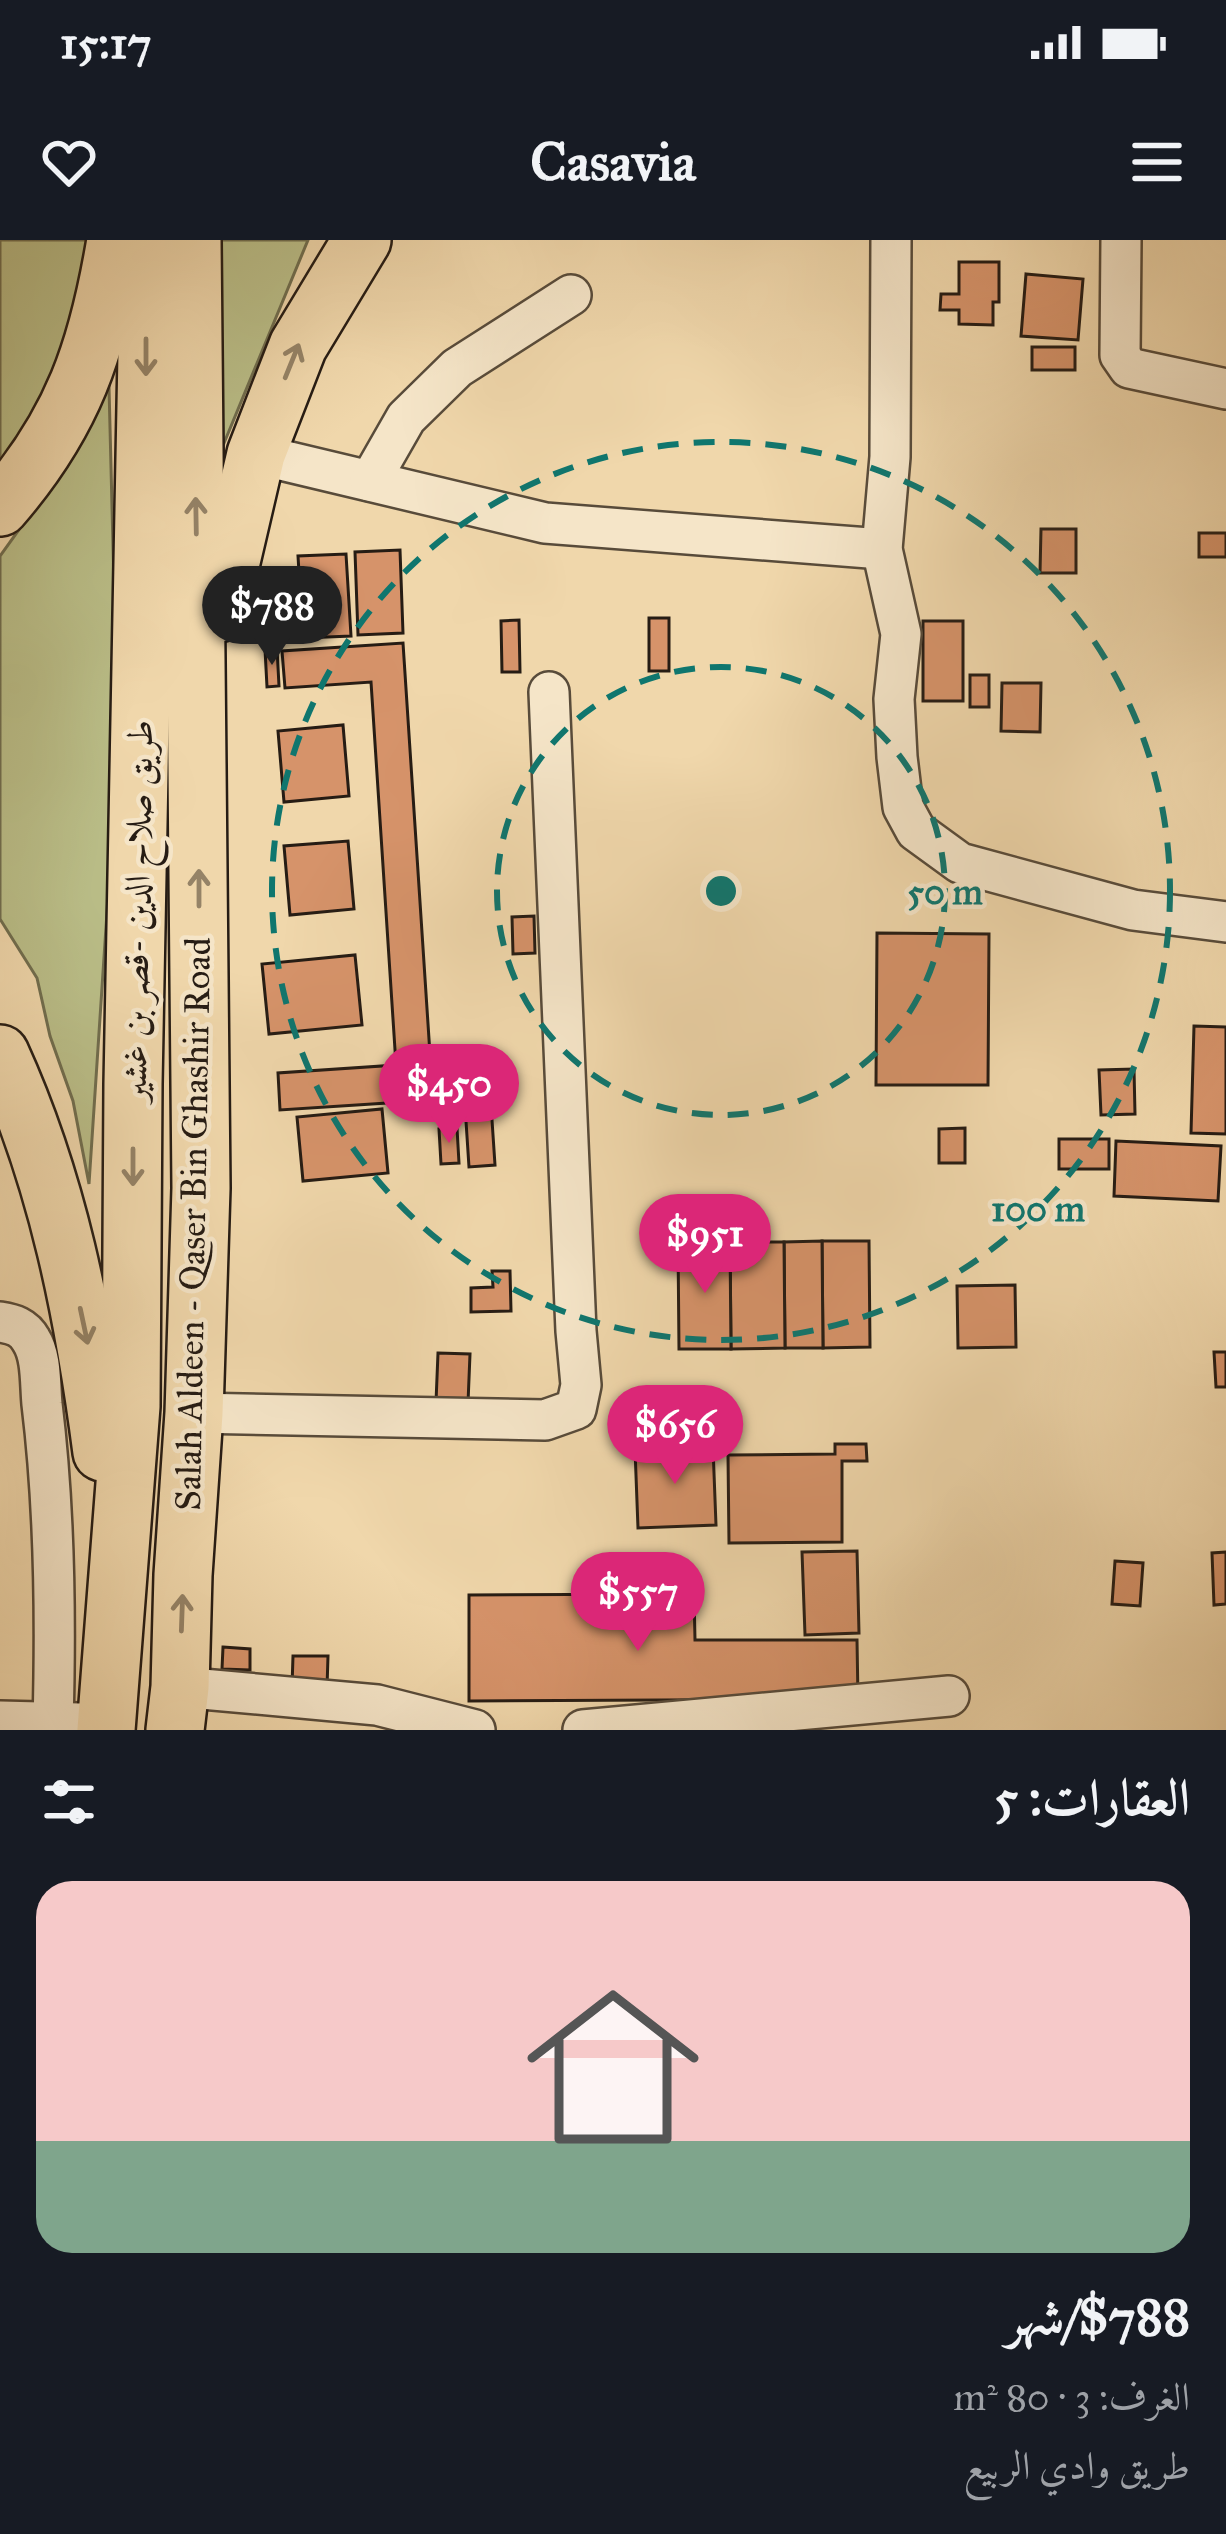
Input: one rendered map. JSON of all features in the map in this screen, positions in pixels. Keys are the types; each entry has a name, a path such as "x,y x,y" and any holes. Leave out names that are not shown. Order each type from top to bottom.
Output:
{"highway":[{"path":"0,507 45,452 79,388 106,297 116,240"},
{"name":"طريق صلاح الدين -قصر بن غشير","path":"119,1581 131,1406 145,240"},
{"path":"192,240 197,717"},
{"path":"197,717 256,454 298,346 363,240"},
{"name":"Salah Aldeen - Qaser Bin Ghashir Road","path":"177,1708 201,1188 197,717"},
{"path":"0,1054 38,1146 86,1335 119,1581 88,1726"}],"street":[{"path":"891,240 890,458 882,549 902,634 894,699 903,807 916,831 960,863 1133,910 1226,922"},
{"path":"1121,240 1120,356 1129,368 1226,388"},
{"path":"370,481 406,418 457,368 571,295"},
{"path":"256,454 545,523 882,549"},
{"path":"194,1413 544,1420 576,1409 581,1384 549,692"},
{"path":"0,1322 23,1329 37,1355 48,1450 55,1596 88,1726 0,1721"},
{"path":"584,1730 949,1696"},
{"path":"177,1708 377,1705 475,1730"}],"green space":[{"path":"0,240 95,240 69,359 0,468"},
{"path":"217,240 308,240 222,448"},
{"path":"109,387 118,746 89,1184 73,1101 50,1036 37,978 0,919 0,556"}],"building":[{"path":"959,262 999,262 999,302 993,302 993,325 959,324 959,310 940,310 941,294 959,294"},
{"path":"1026,274 1083,279 1078,340 1021,336"},
{"path":"1032,347 1075,347 1075,370 1032,370"},
{"path":"1041,529 1076,529 1076,573 1040,573"},
{"path":"1199,533 1226,533 1226,557 1199,557"},
{"path":"400,550 403,633 358,635 355,552"},
{"path":"346,554 351,636 303,638 298,556"},
{"path":"649,618 669,618 669,671 649,671"},
{"path":"519,620 520,672 502,672 501,621"},
{"path":"923,621 963,621 963,701 923,701"},
{"path":"403,643 433,1100 280,1110 278,1073 396,1065 371,682 285,688 282,651"},
{"path":"277,648 279,686 267,687 265,649"},
{"path":"970,675 989,675 989,707 970,707"},
{"path":"1002,683 1041,683 1040,732 1001,731"},
{"path":"343,725 349,796 284,802 278,731"},
{"path":"348,841 354,909 290,915 284,846"},
{"path":"534,916 535,953 513,954 512,917"},
{"path":"877,933 989,934 988,1085 876,1085"},
{"path":"355,955 362,1025 269,1034 262,964"},
{"path":"1194,1026 1226,1027 1226,1134 1191,1133"},
{"path":"1134,1069 1135,1114 1101,1115 1099,1070"},
{"path":"491,1105 495,1165 469,1167 465,1106"},
{"path":"382,1109 388,1173 303,1181 297,1117"},
{"path":"457,1128 459,1163 441,1164 439,1129"},
{"path":"965,1128 965,1163 939,1163 939,1129"},
{"path":"1059,1139 1109,1139 1109,1169 1059,1169"},
{"path":"1116,1141 1221,1146 1218,1201 1114,1196"},
{"path":"822,1241 869,1241 870,1347 823,1348"},
{"path":"822,1241 823,1348 785,1348 784,1242"},
{"path":"730,1242 784,1242 785,1348 731,1349"},
{"path":"730,1242 731,1349 679,1349 678,1243"},
{"path":"492,1271 510,1271 511,1311 471,1312 471,1288 493,1287"},
{"path":"1015,1285 1016,1347 958,1348 957,1286"},
{"path":"1214,1352 1226,1352 1226,1387 1216,1387"},
{"path":"438,1353 470,1354 468,1403 436,1402"},
{"path":"835,1444 866,1444 867,1461 842,1461 842,1542 729,1543 728,1455 835,1454"},
{"path":"713,1447 716,1525 638,1528 635,1449"},
{"path":"857,1551 859,1633 805,1635 802,1552"},
{"path":"1226,1552 1226,1604 1214,1605 1212,1553"},
{"path":"1115,1561 1143,1563 1140,1606 1112,1604"},
{"path":"694,1594 695,1640 857,1640 858,1699 469,1701 469,1595"},
{"path":"223,1647 250,1649 250,1670 222,1669"},
{"path":"293,1656 328,1656 327,1688 292,1687"}]}
